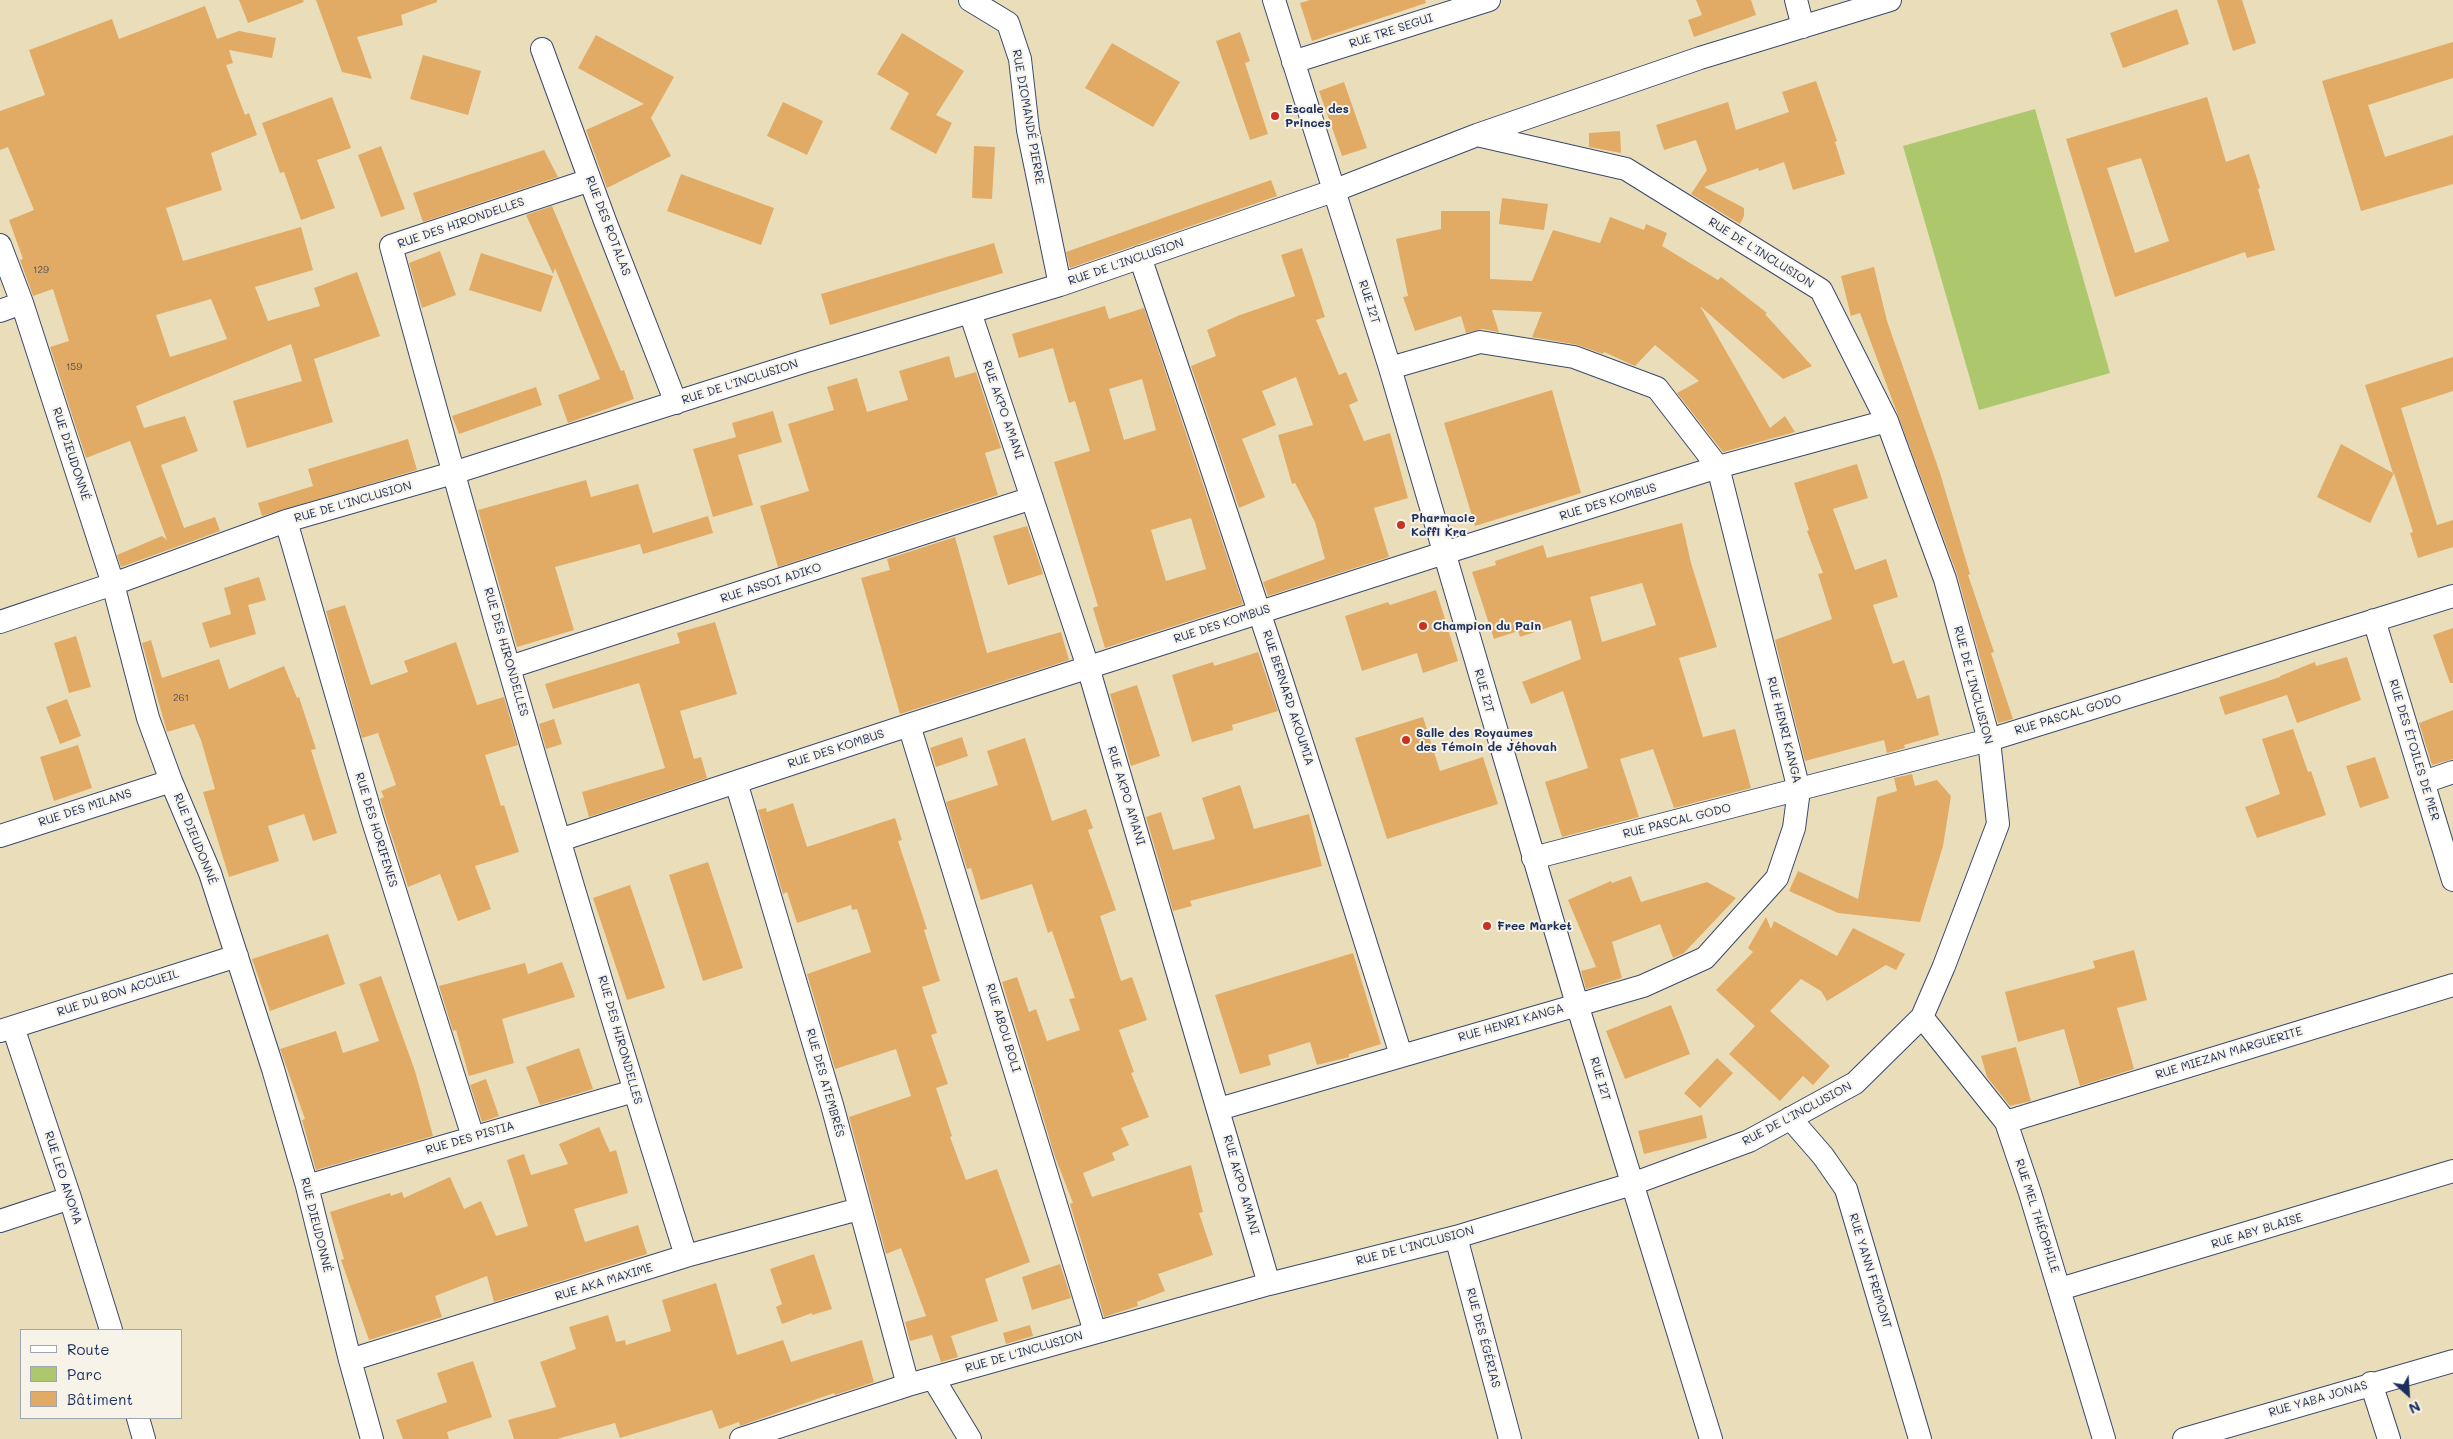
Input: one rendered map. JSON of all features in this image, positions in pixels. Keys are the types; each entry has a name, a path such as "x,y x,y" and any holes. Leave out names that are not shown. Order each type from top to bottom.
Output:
{"street":[{"name":"RUE DIOMANDÉ PIERRE","path":"970,0 1008,24 1020,59 1028,130 1060,285"},
{"name":"RUE I2T","path":"1274,0 1390,368 1533,858 1711,1439"},
{"name":"RUE TRE SEGUI","path":"1293,62 1489,0"},
{"path":"1796,0 1803,27"},
{"name":"RUE DE L'INCLUSION","path":"0,622 286,521 453,473 1060,285 1333,191 1477,135 1700,58 1890,0"},
{"name":"RUE DES ROTALAS","path":"542,49 676,403"},
{"name":"RUE DE L'INCLUSION","path":"740,1439 777,1433 908,1385 1269,1284 1456,1236 1632,1184 1748,1141 1855,1083 1922,1017 1944,966 1998,824 1989,740 1945,579 1887,421 1821,290 1626,169 1477,135"},
{"name":"RUE DES HIRONDELLES","path":"590,180 391,246 453,473 560,840 634,1091 686,1256"},
{"name":"RUE DIEUDONNÉ","path":"0,245 22,303 112,584 148,718 171,781 210,873 273,1069 307,1186 350,1360 372,1439"},
{"name":"RUE BERNARD AKOUMIA","path":"1140,257 1330,827 1401,1055"},
{"path":"0,311 22,303"},
{"name":"RUE AKPO AMANI","path":"970,312 1088,667 1269,1284"},
{"name":"RUE HENRI KANGA","path":"1219,1110 1401,1055 1643,986 1705,958 1777,878 1794,828 1799,790 1718,467 1658,388 1574,357 1480,342 1390,368"},
{"name":"RUE DES KOMBUS","path":"560,840 909,724 1444,553 1718,467 1887,421"},
{"name":"RUE ASSOI ADIKO","path":"510,667 1032,498"},
{"name":"RUE DES HORIFENES","path":"286,521 372,818 473,1137"},
{"name":"RUE PASCAL GODO","path":"1533,858 1989,740 2453,596"},
{"name":"RUE DES ÉTOILES DE MER","path":"2374,620 2453,880"},
{"name":"RUE ABOU BOLI","path":"909,724 1095,1332"},
{"path":"2424,782 2453,772"},
{"name":"RUE DES MILANS","path":"0,836 171,781"},
{"name":"RUE DES ATEMBRÉS","path":"736,782 829,1095 908,1385"},
{"name":"RUE DU BON ACCUEIL","path":"7,1029 237,956"},
{"name":"RUE MIEZAN MARGUERITE","path":"2006,1122 2453,985"},
{"name":"RUE MEL THÉOPHILE","path":"1922,1017 2006,1122 2060,1289 2104,1439"},
{"name":"RUE LEO ANOMA","path":"7,1029 70,1198 111,1329"},
{"name":"RUE DES PISTIA","path":"307,1186 634,1091"},
{"name":"RUE YANN FREMONT","path":"1790,1118 1823,1156 1846,1189 1920,1439"},
{"name":"RUE ABY BLAISE","path":"2060,1289 2453,1171"},
{"path":"0,1221 70,1198"},
{"name":"RUE AKA MAXIME","path":"350,1360 686,1256 860,1209"},
{"name":"RUE DES ÉGÉRIAS","path":"1456,1236 1509,1439"},
{"name":"RUE YABA JONAS","path":"2184,1439 2453,1361"},
{"path":"933,1378 970,1439"},
{"path":"2371,1384 2389,1439"},
{"path":"138,1419 144,1439"}],"green space":[{"path":"2035,109 2110,373 1979,410 1903,146"}],"building":[{"path":"239,0 303,0 304,2 248,23"},
{"path":"316,0 437,0 437,2 401,15 403,25 357,37 372,79 342,72"},
{"path":"1310,0 1425,0 1426,3 1312,41 1300,3"},
{"path":"1696,0 1751,0 1756,15 1694,37 1688,20 1702,15"},
{"path":"2217,0 2242,0 2256,43 2233,51"},
{"path":"205,6 217,39 239,31 276,38 272,58 229,50 233,63 226,65 245,115 249,113 257,135 211,153 222,190 166,208 183,261 301,227 313,270 255,287 268,321 320,306 314,288 357,272 380,336 314,359 333,422 247,448 233,401 302,381 291,344 136,406 144,428 185,416 198,451 161,465 184,528 215,517 220,531 121,567 117,555 162,536 167,540 130,441 86,458 50,347 69,341 53,289 33,296 20,260 23,259 9,220 34,210 8,147 0,150 0,111 45,95 29,50 112,19 119,39","holes":["211,299 227,339 170,357 156,315"]},
{"path":"2177,9 2189,44 2123,68 2110,33"},
{"path":"1240,32 1250,61 1245,63 1268,134 1250,140 1216,41"},
{"path":"902,33 964,71 936,115 952,123 936,154 890,129 909,93 877,74"},
{"path":"596,35 674,77 651,118 671,156 607,188 586,130 644,104 578,68"},
{"path":"2453,42 2453,78 2368,105 2385,157 2453,135 2453,184 2361,211 2322,81"},
{"path":"1112,43 1180,82 1153,127 1085,88"},
{"path":"423,55 481,71 468,115 410,99"},
{"path":"1816,81 1837,141 1835,142 1845,174 1793,190 1784,162 1759,171 1758,168 1704,187 1744,208 1744,216 1740,224 1691,194 1707,170 1696,140 1664,150 1656,125 1728,102 1736,130 1789,112 1782,92"},
{"path":"1344,82 1367,148 1342,156 1319,91"},
{"path":"332,97 351,148 317,160 335,208 301,220 284,172 280,173 262,123"},
{"path":"2207,97 2226,162 2249,154 2260,188 2258,189 2275,250 2247,258 2245,252 2115,297 2066,139","holes":["2141,158 2169,241 2135,253 2107,168"]},
{"path":"783,102 823,121 807,155 767,136"},
{"path":"1620,131 1621,153 1589,147 1589,133"},
{"path":"381,146 405,209 381,217 358,155"},
{"path":"974,146 995,147 992,199 972,198"},
{"path":"544,150 558,177 423,222 413,193"},
{"path":"681,174 774,208 761,245 667,211"},
{"path":"1271,180 1277,196 1070,268 1066,252"},
{"path":"1502,198 1548,204 1544,230 1499,224"},
{"path":"552,206 621,371 624,370 634,399 568,423 558,395 600,379 555,268 553,274 526,215"},
{"path":"1441,211 1490,211 1490,279 1532,281 1553,230 1600,243 1610,217 1644,230 1646,224 1667,233 1662,246 1718,280 1721,277 1767,313 1765,314 1812,366 1783,379 1700,306 1770,428 1785,416 1795,432 1723,452 1677,393 1699,381 1655,345 1635,366 1604,352 1603,354 1578,345 1532,337 1542,312 1492,310 1499,332 1482,329 1466,333 1461,316 1415,331 1403,297 1408,296 1396,239 1441,229"},
{"path":"994,243 1003,273 830,325 821,294"},
{"path":"1302,248 1325,317 1316,320 1339,375 1346,372 1358,401 1349,405 1364,441 1390,433 1408,498 1374,508 1389,557 1268,596 1263,582 1325,559 1315,522 1295,483 1292,484 1278,435 1313,425 1296,377 1262,391 1276,425 1242,439 1265,497 1239,508 1191,366 1216,356 1207,330 1240,315 1295,296 1281,255"},
{"path":"440,251 456,295 422,308 409,263"},
{"path":"481,253 553,276 541,312 469,290"},
{"path":"1874,267 1887,321 1940,473 1970,574 1968,575 1994,652 1991,653 2013,719 1998,723 1957,574 1860,313 1851,316 1841,276"},
{"path":"1105,306 1109,319 1144,308 1243,604 1105,648 1093,608 1098,606 1054,462 1090,451 1075,401 1069,403 1053,348 1019,358 1012,334","holes":["1142,379 1156,430 1124,440 1109,389","1191,518 1206,569 1166,581 1151,530"]},
{"path":"949,356 955,378 976,372 1001,448 985,453 998,495 778,567 760,506 809,491 788,424 834,410 827,387 857,378 867,412 908,400 899,371"},
{"path":"2453,357 2453,391 2401,408 2437,525 2453,520 2453,547 2418,558 2410,533 2413,532 2394,473 2370,523 2317,497 2341,444 2393,473 2365,385"},
{"path":"536,387 542,405 459,434 452,416"},
{"path":"1552,390 1581,493 1475,526 1444,423"},
{"path":"773,411 782,442 738,455 753,505 713,517 693,449 736,437 732,423"},
{"path":"408,439 417,470 262,516 258,503 313,486 308,469"},
{"path":"1857,464 1868,498 1833,509 1855,570 1886,559 1898,597 1873,605 1893,664 1904,660 1917,699 1929,695 1939,735 1904,745 1905,748 1887,753 1884,740 1805,761 1775,640 1832,619 1818,574 1823,573 1807,531 1809,530 1794,483"},
{"path":"586,480 591,497 638,484 653,533 708,516 713,533 643,554 640,544 555,567 574,630 517,647 478,510"},
{"path":"1682,523 1691,563 1717,647 1679,658 1703,737 1735,729 1751,788 1674,808 1653,749 1620,759 1639,817 1562,837 1545,782 1588,768 1563,691 1531,704 1522,682 1581,659 1571,620 1520,637 1518,631 1494,639 1472,572 1496,565 1495,561 1543,545 1547,558","holes":["1642,583 1656,625 1602,642 1590,597"]},
{"path":"1027,526 1043,574 1008,585 993,536"},
{"path":"955,537 987,653 1061,632 1069,660 900,714 861,578 890,570 887,559"},
{"path":"259,577 266,600 248,605 256,634 210,648 202,623 231,614 224,588"},
{"path":"1436,590 1458,661 1423,673 1417,653 1362,671 1345,616 1388,602 1390,605"},
{"path":"345,605 371,685 408,672 404,661 456,642 477,705 504,697 518,745 485,755 501,806 504,805 519,852 475,866 491,909 458,921 440,874 408,887 380,799 384,797 381,791 396,785 378,733 362,738 326,611"},
{"path":"715,622 737,694 680,711 694,759 701,757 707,778 589,817 582,792 665,768 639,683 553,709 545,684 680,643 677,633"},
{"path":"2453,628 2453,683 2450,683 2433,635"},
{"path":"76,636 91,687 69,693 54,643"},
{"path":"151,640 162,678 219,659 229,689 284,666 297,698 299,697 316,749 311,750 337,833 313,841 304,814 268,826 279,861 229,877 203,792 215,789 201,740 194,724 167,732 142,643"},
{"path":"1258,652 1278,711 1232,725 1233,730 1192,742 1172,675 1213,662 1214,666"},
{"path":"2347,657 2361,700 2297,723 2287,695 2225,715 2219,697 2280,677 2315,662 2316,666"},
{"path":"1137,685 1160,756 1131,766 1110,694"},
{"path":"67,699 81,736 60,744 46,707"},
{"path":"2453,710 2453,759 2432,765 2419,723"},
{"path":"1423,717 1440,771 1483,757 1498,804 1387,839 1355,738"},
{"path":"554,719 562,744 546,749 539,724"},
{"path":"2293,729 2308,772 2311,771 2326,815 2257,838 2245,807 2280,794 2262,739"},
{"path":"962,737 968,756 936,767 930,748"},
{"path":"1025,738 1052,821 1086,809 1093,828 1088,830 1116,910 1100,916 1121,981 1132,977 1147,1020 1119,1030 1134,1072 1131,1073 1149,1117 1121,1128 1129,1145 1112,1153 1115,1160 1083,1173 1092,1197 1191,1165 1203,1212 1199,1213 1213,1255 1158,1274 1165,1291 1137,1302 1138,1306 1104,1317 1070,1204 1073,1203 1055,1157 1002,982 1017,977 1029,1012 1036,1009 1047,1041 1080,1030 1069,999 1075,998 1052,931 1048,933 1032,884 981,900 971,868 967,869 946,802 998,785 987,751"},
{"path":"78,745 92,788 54,801 40,757"},
{"path":"2375,757 2389,798 2360,808 2346,766"},
{"path":"1912,774 1915,786 1937,780 1951,796 1943,846 1920,922 1838,913 1789,891 1798,871 1858,899 1877,797 1897,791 1894,778"},
{"path":"1240,785 1254,829 1309,814 1322,866 1190,901 1192,906 1173,911 1146,817 1161,812 1173,850 1215,839 1202,798"},
{"path":"793,803 807,847 895,818 902,840 898,841 927,929 924,930 940,981 922,987 937,1033 931,1035 948,1084 936,1088 952,1136 950,1137 966,1180 997,1169 1030,1262 985,1279 998,1321 951,1336 958,1357 941,1362 932,1335 910,1341 905,1322 926,1316 901,1248 886,1254 849,1117 911,1096 896,1049 835,1069 807,974 871,952 857,909 852,910 851,905 797,923 787,892 783,894 758,810 766,808 767,812"},
{"path":"708,862 743,968 703,981 669,875"},
{"path":"1631,876 1641,902 1707,882 1736,898 1684,953 1673,958 1660,924 1612,942 1622,978 1586,989 1581,971 1596,967 1568,900 1611,881 1612,883"},
{"path":"630,885 665,988 627,1000 593,898"},
{"path":"1766,917 1771,929 1774,921 1837,956 1853,928 1905,954 1896,970 1886,965 1827,1001 1821,991 1801,979 1770,1011 1830,1066 1813,1085 1803,1076 1780,1101 1729,1054 1755,1026 1716,990 1753,952 1748,948"},
{"path":"328,934 345,984 270,1011 252,959"},
{"path":"2134,950 2147,1000 2117,1008 2134,1069 2080,1086 2064,1029 2018,1042 2005,992 2095,968 2093,961"},
{"path":"1353,953 1381,1044 1349,1054 1349,1057 1317,1065 1310,1042 1268,1055 1271,1065 1240,1074 1215,995"},
{"path":"562,962 575,997 502,1019 514,1063 469,1076 456,1030 453,1031 439,986 525,963 528,974"},
{"path":"381,976 415,1071 433,1136 316,1170 302,1120 305,1119 280,1049 336,1031 343,1053 379,1041 359,984"},
{"path":"1671,1005 1690,1054 1625,1079 1606,1031"},
{"path":"2016,1047 2031,1101 2010,1106 1987,1077 1981,1056"},
{"path":"579,1048 593,1089 540,1105 526,1067"},
{"path":"1717,1058 1733,1073 1700,1108 1684,1093"},
{"path":"486,1079 499,1116 482,1122 470,1085"},
{"path":"1702,1115 1707,1138 1644,1154 1638,1131"},
{"path":"599,1127 610,1152 616,1150 628,1193 574,1209 585,1242 638,1225 647,1254 494,1302 487,1276 435,1296 442,1317 369,1340 341,1260 344,1259 330,1212 390,1193 391,1196 402,1192 404,1198 450,1177 464,1209 481,1201 496,1236 528,1226 507,1160 524,1154 531,1175 568,1164 559,1144"},
{"path":"814,1254 832,1309 812,1315 812,1313 782,1324 776,1307 782,1304 770,1269"},
{"path":"1060,1264 1071,1298 1032,1310 1022,1277"},
{"path":"716,1283 737,1355 783,1340 791,1362 862,1340 874,1382 835,1395 834,1393 740,1426 739,1422 719,1429 712,1410 620,1438 615,1423 557,1439 514,1439 508,1420 556,1407 540,1362 576,1349 569,1327 608,1315 616,1342 625,1340 626,1345 671,1331 662,1300"},
{"path":"1030,1325 1033,1336 1006,1344 1003,1333"},
{"path":"473,1361 492,1417 447,1432 449,1439 403,1439 396,1420 447,1402 437,1373"}],"place":[{"name":"Escale des Princes","path":"1275,116"},
{"name":"Pharmacie Koffi Kra","path":"1401,525"},
{"name":"Champion du Pain","path":"1423,626"},
{"name":"Salle des Royaumes des Témoin de Jéhovah","path":"1406,740"},
{"name":"Free Market","path":"1487,926"}]}
